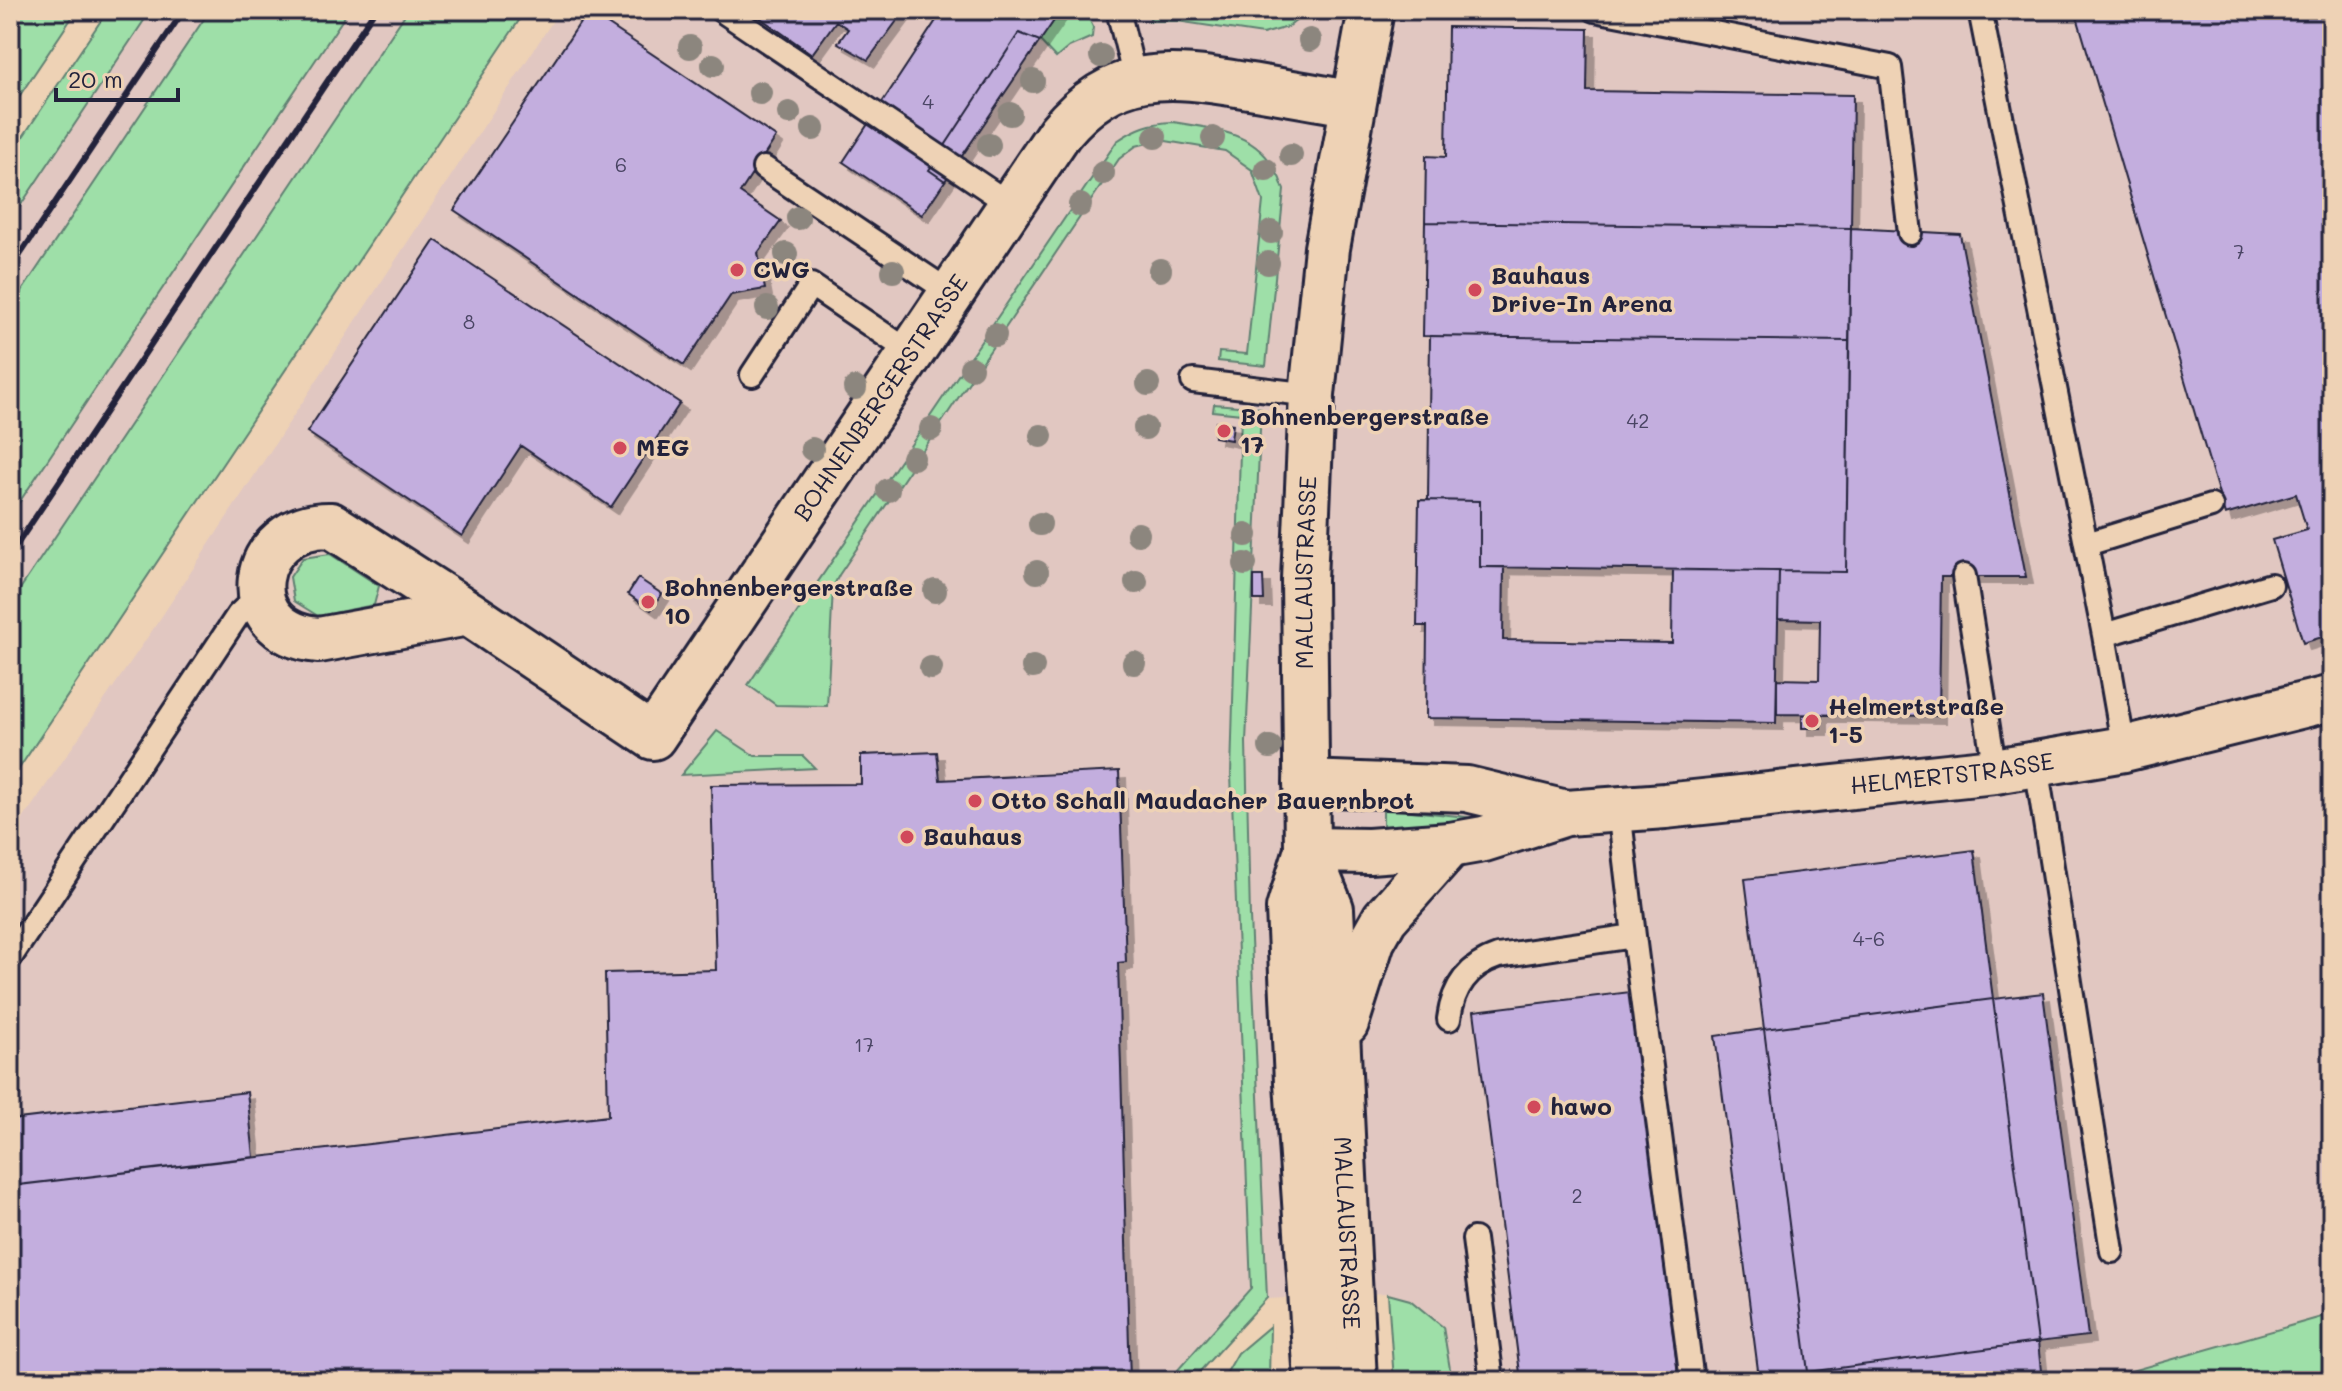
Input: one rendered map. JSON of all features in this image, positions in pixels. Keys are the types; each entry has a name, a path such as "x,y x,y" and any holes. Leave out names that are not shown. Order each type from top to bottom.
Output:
{"street":[{"name":"MALLAUSTRASSE","path":"1317,1381 1289,909 1307,850 1304,580 1312,395 1327,248 1371,10"},
{"name":"BOHNENBERGERSTRASSE","path":"260,594 266,560 276,545 293,532 331,525 653,737 1072,118 1102,94 1135,79 1167,75 1197,77 1353,104"},
{"path":"260,594 270,619 279,627 319,640 468,613"},
{"name":"HELMERTSTRASSE","path":"1307,850 1369,851 1450,845 1484,839 1566,813 2015,768 2124,749 2332,698"},
{"name":"HELMERTSTRASSE","path":"1306,783 1467,789 1566,813"},
{"path":"1336,1052 1372,941 1385,918 1450,845"},
{"name":"MALLAUSTRASSE","path":"1307,850 1331,909 1354,1381"}],"lane":[{"path":"721,10 1011,205"},
{"path":"1118,10 1135,79"},
{"path":"1595,10 1890,67 1910,233"},
{"path":"1980,10 2087,544 2124,749"},
{"path":"764,168 951,293"},
{"path":"752,375 811,285 913,354"},
{"path":"1193,381 1312,395"},
{"path":"2087,544 2211,506"},
{"path":"1964,576 2015,768 2112,1251"},
{"path":"2104,635 2271,585"},
{"path":"10,958 238,615 260,594"},
{"path":"1619,810 1692,1381"},
{"path":"1449,1019 1451,1003 1463,980 1484,961 1498,956 1634,936"},
{"path":"1474,1239 1492,1381"}],"shaded area":[{"path":"151,10 210,10 10,309 10,221"},
{"path":"349,10 408,10 10,604 10,516"},
{"path":"560,10 2332,10 2332,1313 2096,1381 1452,1381 1443,1327 1410,1300 1388,1293 1267,1299 1191,1381 10,1381 10,838 160,619"}],"green space":[{"path":"10,10 77,10 10,110"},
{"path":"108,10 151,10 10,221 10,156"},
{"path":"210,10 349,10 10,516 10,309"},
{"path":"408,10 526,10 10,782 10,604"},
{"path":"1059,10 1085,10 1093,27 1092,37 1069,47 1056,58 1040,41"},
{"path":"1154,10 1236,10 1243,13 1245,10 1310,10 1288,27 1263,34 1177,21 1149,21"},
{"path":"1173,122 1226,132 1255,146 1267,157 1284,190 1266,366 1218,361 1219,352 1247,354 1263,201 1252,170 1225,151 1160,140 1136,146 1119,159 839,575 833,587 827,706 776,705 748,685 1117,141 1144,127"},
{"path":"1214,404 1261,408 1246,742 1250,917 1267,1298 1191,1381 1168,1381 1251,1288 1231,774 1241,414 1213,411"},
{"path":"330,554 379,586 374,605 318,616 294,601 290,577 303,558"},
{"path":"717,731 755,756 803,756 815,768 681,775"},
{"path":"1383,808 1486,819 1383,835"},
{"path":"1388,1294 1410,1300 1443,1327 1452,1381 1394,1381"},
{"path":"2332,1314 2332,1381 2096,1381"},
{"path":"1270,1326 1269,1381 1222,1381 1238,1353"}],"building":[{"path":"749,10 905,10 868,60 838,43 848,29 836,21 812,54"},
{"path":"930,10 1060,12 1040,41 1019,33 929,170 945,181 922,215 843,162 939,16"},
{"path":"2075,10 2332,10 2332,634 2303,643 2272,540 2307,530 2296,494 2225,515"},
{"path":"588,11 776,137 740,193 781,221 758,253 765,289 731,295 684,365 454,210"},
{"path":"1448,27 1588,29 1587,91 1853,95 1851,228 1425,222 1426,156 1446,157"},
{"path":"1019,33 1040,41 945,181 929,170"},
{"path":"1425,222 1851,228 1849,341 1423,336"},
{"path":"1851,228 1960,234 2026,577 1941,577 1939,716 1777,714 1777,679 1819,680 1820,620 1778,619 1779,571 1846,572"},
{"path":"435,240 680,403 611,507 521,446 462,536 307,432"},
{"path":"1430,336 1849,341 1846,572 1480,567 1480,501 1428,500"},
{"name":"Bohnenbergerstraße 17","path":"1216,422 1233,424 1231,440 1214,437"},
{"path":"1419,500 1480,501 1480,567 1504,567 1503,640 1672,643 1673,570 1779,571 1776,723 1426,718 1427,626 1417,626"},
{"path":"1254,576 1263,576 1264,600 1254,600"},
{"name":"Bohnenbergerstraße 10","path":"638,578 662,594 651,610 628,594"},
{"name":"Helmertstraße 1-5","path":"1802,715 1821,715 1821,728 1802,728"},
{"path":"937,752 940,780 1119,771 1126,962 1118,963 1130,1381 10,1381 10,1186 608,1116 605,973 716,970 711,785 861,784 861,755"},
{"path":"1974,850 1993,999 1764,1029 1745,879"},
{"path":"1630,992 1679,1381 1521,1381 1474,1011"},
{"path":"2043,993 2088,1336 2038,1342 1993,999"},
{"path":"1993,999 2038,1342 1808,1372 1764,1029"},
{"path":"1764,1029 1808,1372 1759,1378 1715,1036"},
{"path":"247,1092 254,1157 10,1186 10,1120"},
{"path":"2038,1342 2042,1381 1810,1381 1808,1372"}],"railway":[{"path":"10,270 184,10"},
{"path":"10,555 375,10"}],"place":[{"name":"CWG","path":"737,270"},
{"name":"Bauhaus Drive-In Arena","path":"1475,290"},
{"name":"Bohnenbergerstraße 17","path":"1224,431"},
{"name":"MEG","path":"620,448"},
{"name":"Bohnenbergerstraße 10","path":"648,602"},
{"name":"Helmertstraße 1-5","path":"1812,721"},
{"name":"Otto Schall Maudacher Bauernbrot","path":"975,801"},
{"name":"Bauhaus","path":"907,837"},
{"name":"hawo","path":"1534,1107"}]}
